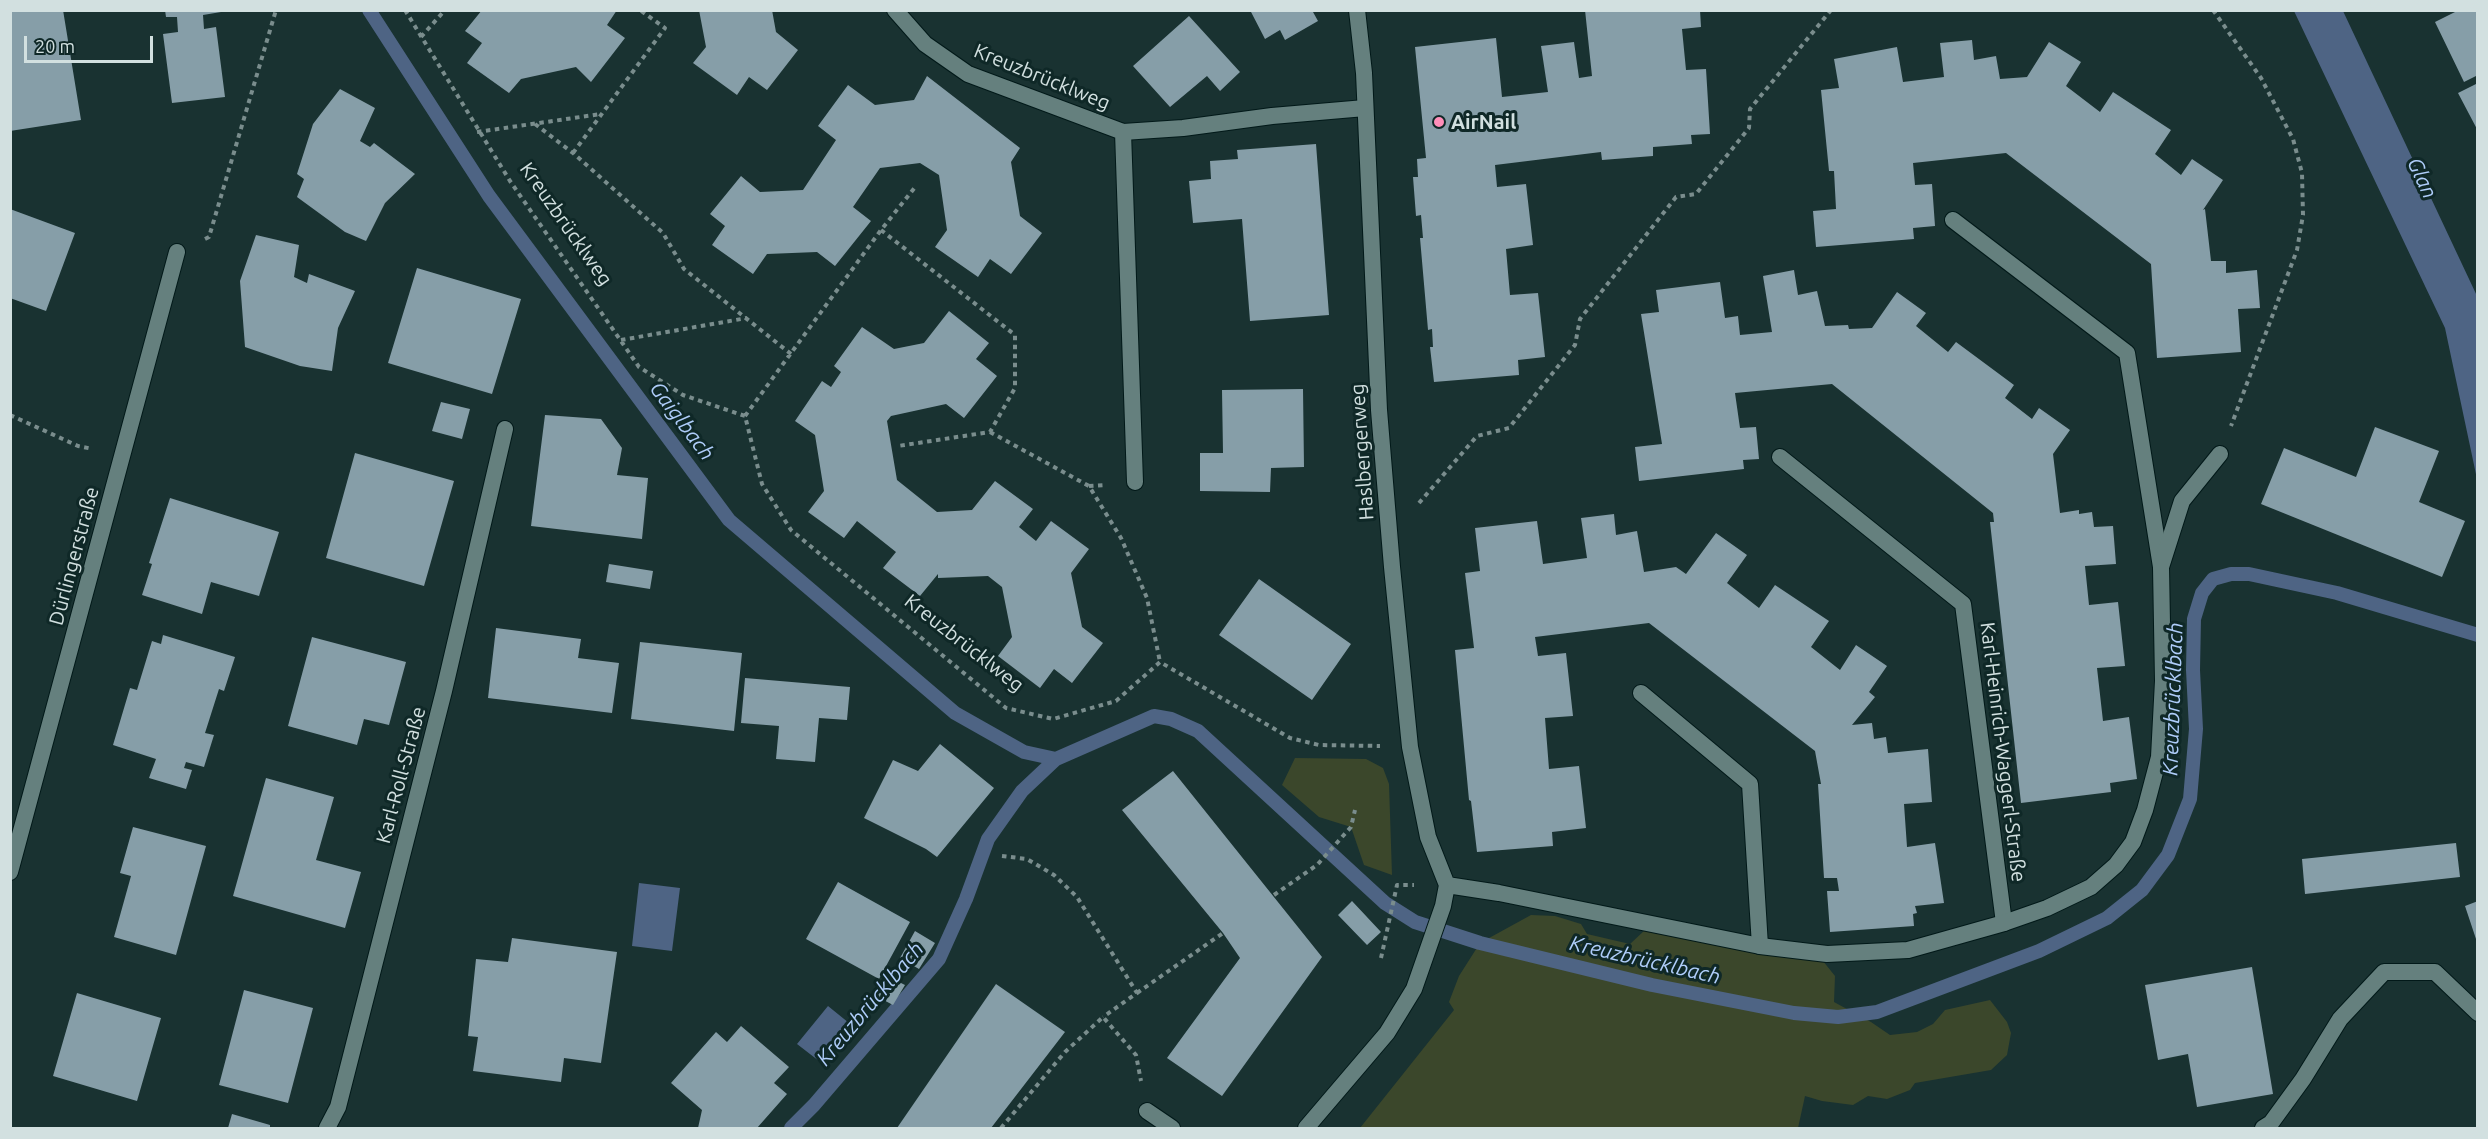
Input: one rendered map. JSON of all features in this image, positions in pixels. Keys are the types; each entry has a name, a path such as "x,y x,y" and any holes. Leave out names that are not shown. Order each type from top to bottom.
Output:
{"street":[{"name":"Kreuzbrücklweg","path":"895,10 926,44 968,74 1123,132 1183,128 1272,116 1365,108"},
{"name":"Haslbergerweg","path":"1357,10 1365,108 1379,410 1410,747 1428,837 1447,885"},
{"name":"Kreuzbrücklweg","path":"1123,132 1135,482"},
{"path":"1306,1128 1387,1033 1414,989 1443,906 1447,885 1498,893 1760,946 1827,954 1908,950 2004,923 2047,908 2091,887 2116,865 2133,842 2160,757 2163,681 2161,567 2127,353 1953,220"},
{"name":"Dürlingerstraße","path":"10,872 177,252"},
{"name":"Karl-Roll-Straße","path":"327,1128 338,1107 444,691 505,429"},
{"path":"2161,567 2182,501 2220,454"},
{"name":"Karl-Heinrich-Waggerl-Straße","path":"1780,457 1963,604 2004,923"},
{"path":"1641,693 1750,784 1760,946"},
{"path":"2263,1128 2271,1123 2303,1079 2340,1019 2384,972 2434,972 2478,1013"},
{"path":"1147,1111 1172,1128"}],"path":[{"path":"177,252 209,237 276,10"},
{"name":"Kreuzbrücklweg","path":"405,10 477,132 639,366 683,395 745,416 762,484 791,530 1006,708 1053,719 1116,701 1160,662"},
{"path":"421,37 445,10"},
{"path":"573,153 665,28 640,10"},
{"path":"1389,538 1477,436 1509,428 1575,345 1580,319 1676,198 1696,194 1749,128 1750,109 1831,10"},
{"path":"2213,10 2260,78 2293,139 2302,172 2303,215 2297,250 2220,454"},
{"path":"477,132 602,114"},
{"name":"Kreuzbrücklweg","path":"535,124 573,153 663,233 684,269 791,354"},
{"path":"745,416 880,230 916,186"},
{"path":"880,230 1015,335 1015,388 990,432"},
{"path":"621,340 747,318"},
{"path":"10,415 78,446 122,456"},
{"path":"898,446 990,432 1089,486 1121,538 1147,598 1160,662 1290,738 1319,745 1410,747"},
{"path":"1274,895 1317,865 1351,827 1355,810"},
{"path":"1002,856 1027,859 1054,875 1077,897 1137,993"},
{"path":"1381,958 1397,885"},
{"path":"1001,1128 1065,1052 1103,1017 1223,933"},
{"path":"1103,1017 1136,1055 1147,1111"}],"green space":[{"path":"1295,758 1366,759 1383,768 1389,784 1392,875 1364,865 1351,827 1319,817 1282,785"},
{"path":"1531,915 1555,916 1581,924 1587,934 1630,944 1645,930 1766,955 1823,961 1835,976 1834,1002 1890,1035 1917,1032 1933,1024 1945,1010 1990,1000 2007,1022 2011,1033 2007,1055 1991,1070 1915,1083 1910,1090 1887,1099 1868,1096 1853,1105 1805,1096 1798,1128 1360,1128 1454,1010 1449,1002 1459,976 1480,943"}],"water":[{"path":"2294,11 2343,11 2477,296 2477,479 2445,328"},
{"path":"639,883 680,888 672,951 632,946"},
{"path":"828,1006 849,1023 819,1061 797,1044"}],"building":[{"path":"10,10 63,10 81,120 10,131"},
{"path":"165,10 233,10 203,15 204,29 216,27 225,97 172,103 163,34 178,32 177,17 166,17"},
{"path":"482,10 617,10 607,25 625,38 591,82 576,67 521,79 509,93 467,63 482,43 465,31"},
{"path":"699,10 772,10 776,32 798,50 767,90 749,77 737,95 693,63 706,47"},
{"path":"1250,10 1316,10 1313,12 1318,21 1285,40 1280,30 1265,39"},
{"path":"1585,10 1700,10 1701,27 1682,29 1686,70 1706,69 1710,134 1691,135 1692,144 1653,147 1653,156 1602,160 1601,152 1495,165 1497,187 1526,184 1533,245 1506,249 1510,295 1538,293 1545,357 1518,360 1519,375 1434,382 1430,347 1433,347 1432,329 1428,330 1420,238 1423,238 1421,215 1416,216 1413,177 1418,177 1417,159 1426,158 1415,47 1496,38 1502,97 1548,92 1541,46 1574,42 1579,78 1592,76"},
{"path":"2459,10 2478,10 2478,75 2464,82 2435,22"},
{"path":"1189,16 1240,72 1220,91 1207,76 1170,107 1133,66"},
{"path":"1972,40 1974,60 1996,56 2000,79 2027,77 2049,42 2081,62 2066,86 2100,112 2113,92 2171,130 2155,154 2181,175 2192,159 2223,180 2203,210 2205,209 2211,261 2226,261 2226,273 2257,270 2260,308 2238,309 2241,352 2157,358 2151,264 2006,153 1913,163 1915,185 1932,184 1935,226 1913,228 1914,239 1816,247 1813,211 1836,209 1834,171 1829,171 1821,90 1839,88 1834,59 1897,47 1903,82 1944,77 1940,43"},
{"path":"927,76 1020,148 1011,162 1020,216 1042,233 1011,274 990,259 978,277 935,247 947,230 939,175 920,163 880,168 853,207 871,221 835,266 817,252 767,254 753,274 712,245 725,226 710,214 741,176 760,192 803,190 836,140 818,126 848,85 875,105 914,100"},
{"path":"2478,83 2478,131 2458,93"},
{"path":"340,89 375,108 360,141 370,147 374,143 415,174 385,203 366,241 345,232 297,197 304,179 297,174 313,124"},
{"path":"1316,144 1329,315 1250,321 1242,219 1193,223 1189,181 1211,179 1210,161 1238,159 1237,150"},
{"path":"10,209 75,233 46,311 10,298"},
{"path":"256,235 299,245 294,277 307,283 309,274 355,291 338,328 332,371 300,366 245,347 240,281"},
{"path":"417,268 521,299 492,394 388,363"},
{"path":"1794,270 1798,295 1817,291 1825,326 1848,325 1849,329 1872,328 1897,292 1926,313 1916,326 1948,352 1956,342 2014,385 2005,398 2032,419 2039,408 2070,430 2053,454 2060,513 2079,510 2079,514 2092,512 2094,527 2113,526 2116,564 2085,566 2089,605 2118,602 2125,666 2097,668 2103,721 2129,717 2137,779 2110,783 2111,792 2021,803 1990,522 1994,522 1993,513 1832,384 1735,393 1740,428 1756,427 1759,459 1743,460 1744,469 1639,481 1635,447 1662,444 1641,314 1659,312 1656,290 1720,282 1725,318 1738,316 1740,335 1772,332 1763,276"},
{"path":"949,311 989,343 976,359 997,376 964,418 946,404 891,416 887,421 897,480 937,512 972,510 995,481 1033,509 1019,527 1036,541 1051,521 1089,549 1071,573 1082,627 1103,643 1072,683 1054,669 1040,688 998,656 1012,637 1002,587 988,576 938,578 938,574 920,596 883,568 896,552 857,521 844,538 808,512 824,491 815,435 795,421 822,381 831,387 841,372 834,366 862,327 894,349 924,343"},
{"path":"1303,389 1304,467 1271,468 1270,492 1200,491 1200,453 1223,453 1222,390"},
{"path":"441,402 470,409 462,439 432,431"},
{"path":"545,415 601,419 622,448 617,475 648,478 642,539 531,526"},
{"path":"2375,427 2439,451 2419,502 2465,521 2442,577 2261,504 2284,448 2356,477"},
{"path":"355,453 454,481 424,586 326,558"},
{"path":"170,498 279,532 259,596 211,582 202,614 142,595 152,564 149,563"},
{"path":"1614,514 1616,535 1637,531 1644,572 1676,567 1686,574 1716,533 1747,555 1727,583 1759,608 1775,585 1829,621 1811,647 1840,670 1856,645 1887,666 1869,692 1875,697 1852,725 1872,723 1874,739 1886,737 1888,753 1928,749 1932,802 1904,804 1907,847 1935,843 1944,903 1915,906 1917,913 1913,914 1914,926 1830,932 1827,891 1839,891 1837,878 1824,878 1818,784 1821,784 1815,751 1649,623 1535,637 1538,656 1566,653 1573,716 1545,718 1549,769 1579,766 1586,828 1552,832 1553,846 1477,852 1471,801 1469,800 1455,650 1474,648 1465,573 1480,571 1475,528 1537,521 1543,564 1587,558 1581,518"},
{"path":"609,564 653,571 650,589 606,582"},
{"path":"1259,579 1351,644 1312,700 1219,635"},
{"path":"496,628 581,639 578,658 619,663 612,713 488,698"},
{"path":"163,635 235,657 224,691 219,689 205,733 214,735 204,767 186,762 184,768 192,770 186,789 149,778 156,759 113,745 130,688 137,690 152,641 161,644"},
{"path":"312,637 406,662 389,725 364,719 357,745 288,726"},
{"path":"640,642 742,653 734,731 631,719"},
{"path":"745,678 850,687 847,720 819,718 815,762 776,759 779,726 741,723"},
{"path":"940,744 994,788 937,857 926,849 864,818 893,760 918,771"},
{"path":"1173,771 1322,957 1222,1096 1167,1058 1240,958 1223,933 1122,810"},
{"path":"266,778 334,797 316,860 361,872 345,928 233,896"},
{"path":"133,827 206,846 176,955 114,937 131,876 120,873"},
{"path":"2456,843 2460,877 2305,894 2302,859"},
{"path":"838,882 910,922 879,979 806,939"},
{"path":"1352,901 1381,932 1367,945 1338,915"},
{"path":"2478,901 2478,942 2477,942 2465,906"},
{"path":"915,931 935,943 919,969 900,958"},
{"path":"512,938 617,952 601,1063 564,1058 561,1082 473,1071 478,1037 468,1036 476,959 508,962"},
{"path":"2252,967 2273,1094 2197,1107 2188,1054 2158,1060 2145,985"},
{"path":"887,976 905,985 893,1005 876,996"},
{"path":"996,984 1065,1032 991,1128 897,1128"},
{"path":"244,990 313,1008 288,1103 219,1085"},
{"path":"77,993 161,1018 137,1101 53,1076"},
{"path":"741,1026 789,1067 774,1083 787,1094 757,1128 698,1128 702,1110 671,1083 716,1032 727,1042"},
{"path":"232,1114 270,1125 270,1128 228,1128"}],"waterway":[{"name":"Gaiglbach","path":"369,10 489,196 729,520 955,713 1024,752 1056,759"},
{"name":"Kreuzbrücklbach","path":"791,1128 814,1105 939,959 966,899 988,839 1022,791 1056,759 1154,716 1171,719 1198,731 1385,903 1415,922 1480,943 1652,985 1794,1013 1838,1017 1877,1012 2039,951 2107,918 2142,890 2168,855 2190,799 2196,729 2193,670 2194,619 2202,593 2213,579 2231,574 2249,574 2337,593 2478,635"}],"place":[{"name":"AirNail","path":"1439,122"}],"water label":[{"name":"Glan","path":"2422,178"}]}
